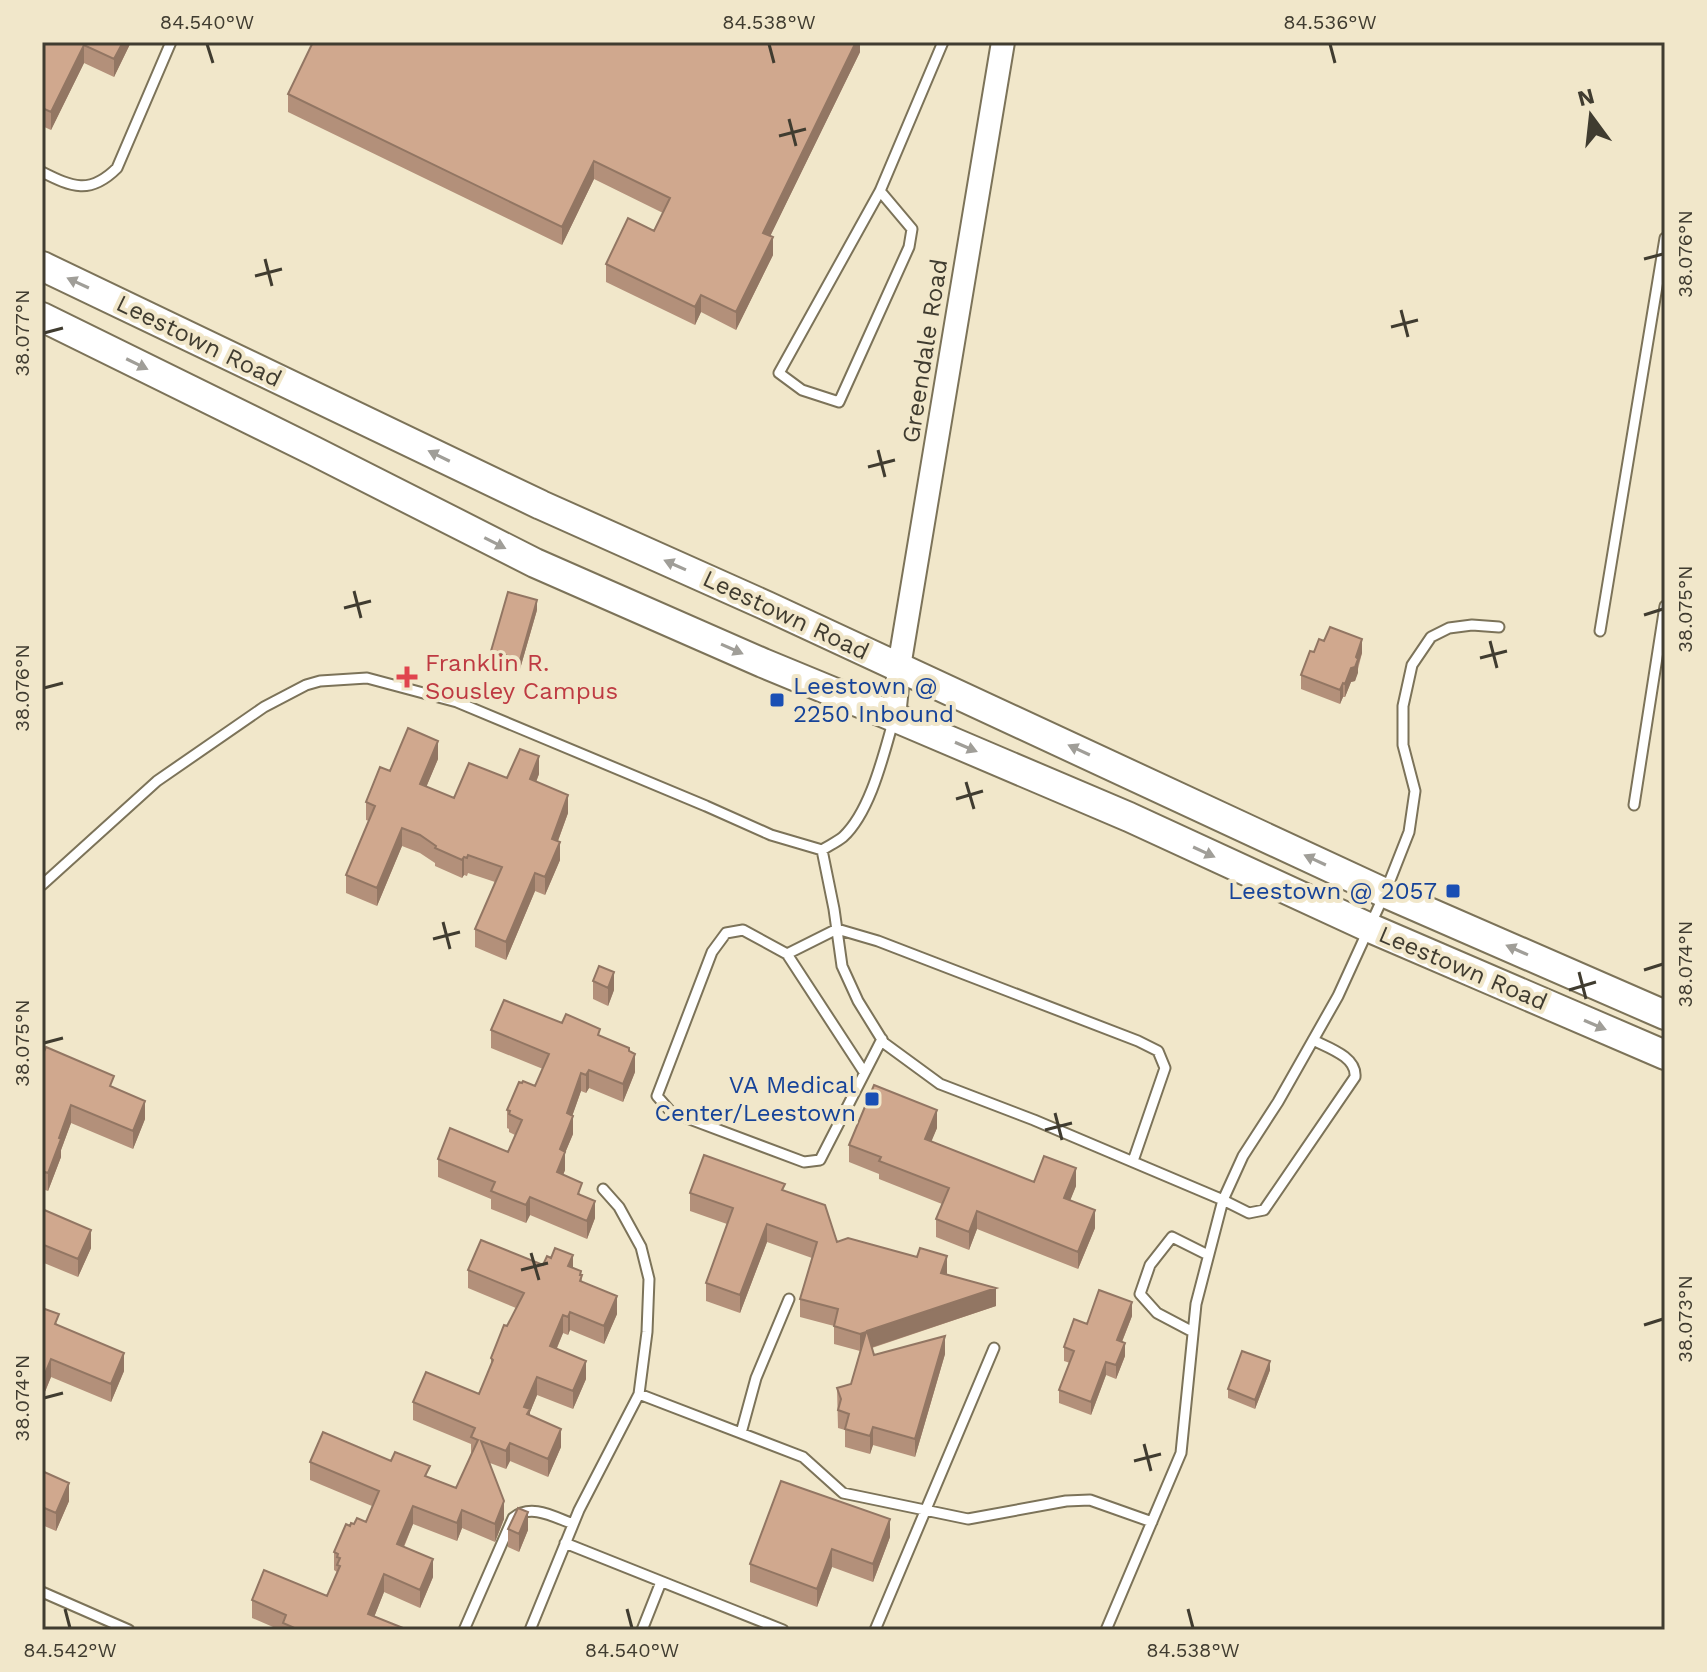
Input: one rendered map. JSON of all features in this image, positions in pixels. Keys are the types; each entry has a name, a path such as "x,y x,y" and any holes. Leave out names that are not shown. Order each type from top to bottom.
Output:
{"main road":[{"name":"Leestown Road","path":"42,266 541,505 1385,893 1665,1015"},
{"name":"Leestown Road","path":"42,317 535,563 1129,817 1370,928 1665,1055"}],"street":[{"name":"Greendale Road","path":"894,717 899,667 1003,42"}],"lane":[{"path":"42,172 82,187 107,178 117,168 171,42"},
{"path":"880,191 912,229 909,247 839,402 802,390 779,373 880,191 943,42"},
{"path":"1600,631 1665,238"},
{"path":"1634,805 1665,606"},
{"path":"1106,1630 1181,1453 1196,1304 1223,1200 1243,1156 1278,1102 1338,996 1409,832 1415,791 1403,745 1403,706 1412,665 1431,637 1449,628 1472,625 1499,627"},
{"path":"42,885 157,781 264,707 320,681 367,678 457,702 771,835 822,850 842,838 859,817 881,766 894,717"},
{"path":"822,850 842,966 858,1001 882,1039 895,1052 940,1084 1133,1161 1249,1213 1264,1210 1355,1077 1356,1069 1351,1061 1313,1040"},
{"path":"787,954 837,929 878,941 1158,1051 1165,1068 1133,1161"},
{"path":"864,1072 787,954 743,930 726,933 712,952 657,1096 671,1112 804,1162 820,1160 882,1039"},
{"path":"530,1630 573,1524 639,1394 647,1332 649,1279 641,1247 619,1207 603,1189"},
{"path":"1193,1332 1157,1313 1140,1294 1150,1265 1172,1237 1208,1255"},
{"path":"741,1433 756,1378 789,1299"},
{"path":"875,1630 994,1348"},
{"path":"639,1394 803,1457 843,1493 968,1519 1066,1501 1090,1500 1152,1522"},
{"path":"464,1630 513,1518 528,1510 573,1524"},
{"path":"565,1543 783,1630"},
{"path":"642,1630 661,1582"},
{"path":"42,1592 125,1629"}],"building":[{"path":"42,42 123,42 114,59 84,45 51,112 42,108"},
{"path":"313,42 856,42 763,233 773,237 736,312 701,295 695,307 606,264 628,218 654,231 670,198 594,161 562,227 288,94"},
{"path":"508,592 537,600 520,660 491,651"},
{"path":"1330,627 1362,639 1355,667 1351,668 1340,690 1301,675 1310,651 1314,652 1319,639 1324,641"},
{"path":"408,728 438,741 420,784 454,798 469,763 507,778 520,749 539,756 530,779 568,795 552,839 560,842 545,877 535,873 506,942 475,929 502,867 468,855 462,860 402,828 377,888 346,875 375,806 366,802 380,767 390,771"},
{"path":"599,966 614,972 608,988 593,981"},
{"path":"504,1000 562,1023 566,1014 600,1029 598,1035 629,1048 635,1054 623,1084 589,1070 586,1075 581,1073 567,1113 573,1116 560,1149 565,1152 557,1172 582,1183 578,1194 595,1201 587,1221 530,1197 526,1205 491,1191 495,1182 438,1159 450,1128 508,1152 522,1120 507,1110 519,1082 535,1086 549,1054 491,1030"},
{"path":"46,1047 114,1076 110,1086 145,1101 133,1131 71,1105 48,1173 45,1172 42,1178 42,1056"},
{"path":"874,1085 937,1110 925,1139 1034,1182 1044,1156 1076,1168 1064,1198 1095,1210 1078,1252 977,1211 969,1232 936,1219 949,1188 879,1161 881,1157 849,1145"},
{"path":"704,1155 785,1184 782,1190 825,1205 837,1242 848,1238 917,1257 920,1248 947,1256 941,1273 996,1288 867,1331 874,1355 945,1336 915,1439 873,1427 870,1436 845,1429 849,1414 838,1410 841,1399 837,1388 851,1384 866,1332 860,1334 834,1326 838,1309 800,1299 817,1242 767,1224 740,1295 706,1283 733,1208 690,1193"},
{"path":"42,1209 91,1230 78,1259 44,1245 42,1249"},
{"path":"481,1240 543,1265 547,1256 551,1258 555,1248 573,1255 568,1266 581,1271 580,1281 617,1296 604,1326 570,1312 568,1317 563,1315 550,1346 586,1361 573,1391 537,1377 524,1407 530,1409 527,1414 561,1429 548,1459 510,1443 506,1451 481,1441 504,1501 495,1524 462,1510 457,1523 413,1506 397,1544 433,1559 420,1590 384,1574 368,1614 408,1630 299,1630 283,1623 286,1615 252,1600 264,1570 327,1596 340,1566 337,1565 340,1558 334,1552 346,1524 354,1524 357,1518 366,1522 379,1491 310,1462 323,1432 391,1461 395,1452 430,1466 425,1476 456,1488 478,1440 471,1437 475,1428 413,1402 426,1372 479,1394 504,1325 507,1326 524,1293 468,1270"},
{"path":"1099,1290 1132,1302 1117,1340 1125,1343 1116,1365 1106,1362 1091,1402 1059,1390 1074,1351 1064,1347 1074,1319 1087,1324"},
{"path":"42,1308 59,1314 55,1324 124,1353 111,1384 51,1359 42,1381"},
{"path":"1242,1351 1270,1361 1255,1400 1228,1389"},
{"path":"42,1471 69,1483 56,1513 42,1507"},
{"path":"781,1481 890,1519 873,1564 832,1549 817,1589 750,1564"},
{"path":"518,1508 528,1512 519,1534 508,1529"}],"place":[{"name":"Franklin R. Sousley Campus","path":"407,677"},
{"name":"Leestown @ 2250 Inbound","path":"777,700"},
{"name":"Leestown @ 2057","path":"1453,891"},
{"name":"VA Medical Center/Leestown","path":"872,1099"}]}
